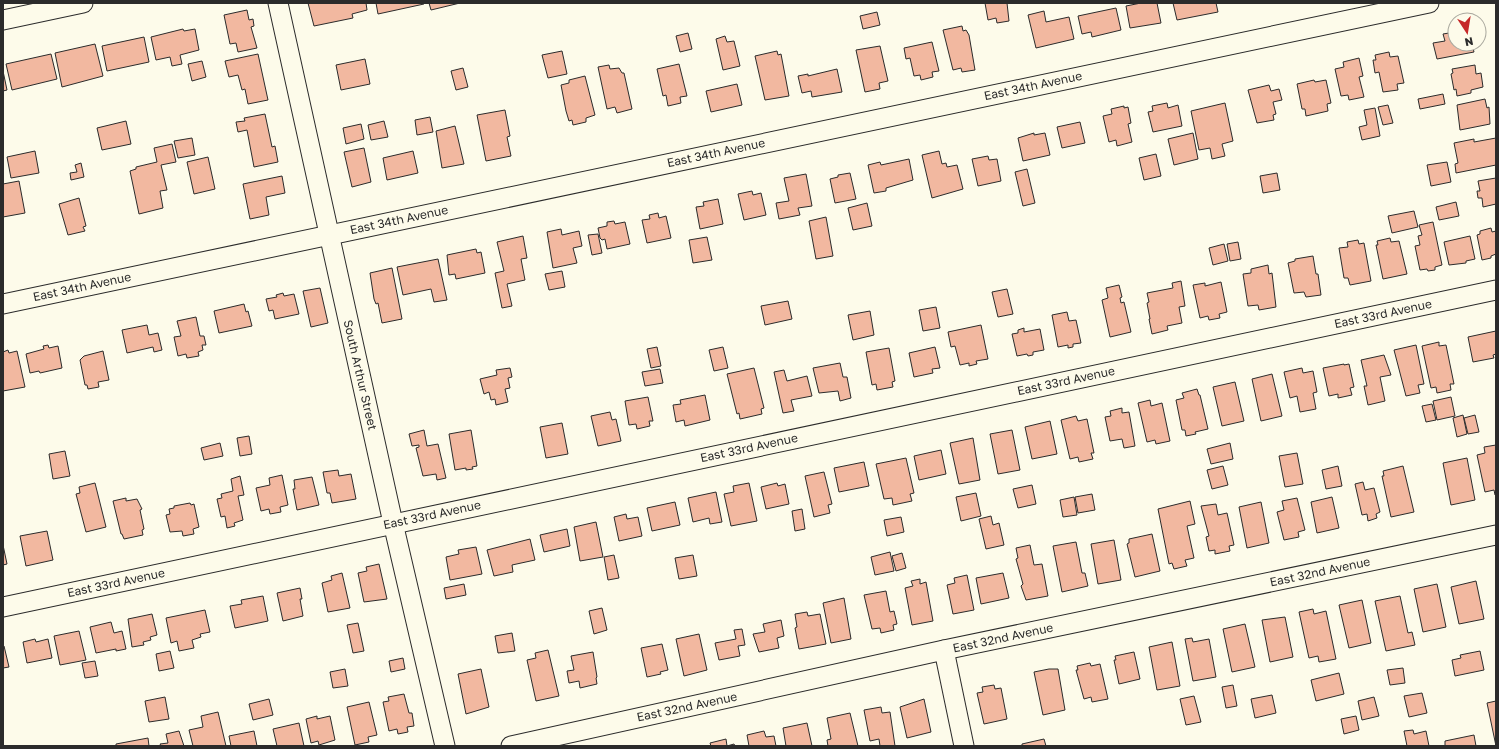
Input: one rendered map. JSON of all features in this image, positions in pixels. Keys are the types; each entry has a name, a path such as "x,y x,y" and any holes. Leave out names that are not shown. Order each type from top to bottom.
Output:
{"street":[{"path":"3,20 83,3"},
{"name":"South Arthur Street","path":"278,3 393,523 445,746"},
{"name":"East 34th Avenue","path":"3,304 1429,3"},
{"name":"East 33rd Avenue","path":"3,606 1496,290"},
{"name":"East 32nd Avenue","path":"511,746 944,650 1496,535"},
{"path":"944,650 964,746"}],"building":[{"path":"308,3 366,3 367,10 352,14 353,18 314,26"},
{"path":"376,3 424,3 424,4 378,14"},
{"path":"429,3 460,3 431,10"},
{"path":"985,3 1007,3 1009,21 997,23 996,18 988,20"},
{"path":"1141,3 1157,3 1161,23 1130,28 1126,6"},
{"path":"1173,3 1216,3 1218,12 1177,20"},
{"path":"1116,8 1121,30 1092,37 1091,32 1082,34 1078,16"},
{"path":"247,10 249,20 253,19 254,26 251,27 257,48 238,52 236,43 230,44 224,15"},
{"path":"1044,11 1046,22 1069,17 1074,39 1036,48 1028,15"},
{"path":"877,12 880,25 863,29 860,16"},
{"path":"962,26 963,31 966,30 969,35 975,70 962,72 961,68 953,70 943,30"},
{"path":"183,29 184,31 195,29 199,50 180,55 182,64 172,66 170,57 156,60 151,37"},
{"path":"688,33 692,49 680,52 676,36"},
{"path":"1447,33 1447,52 1474,52 1437,59 1433,43 1445,41 1443,34"},
{"path":"725,36 727,42 734,41 740,66 723,70 716,39"},
{"path":"144,37 149,62 107,71 102,46"},
{"path":"932,42 939,71 932,72 933,77 921,80 920,75 914,76 910,58 906,59 904,48"},
{"path":"95,44 103,76 62,87 55,53"},
{"path":"880,46 888,81 879,83 880,89 865,92 856,50"},
{"path":"562,51 567,74 548,78 542,55"},
{"path":"777,51 778,55 781,54 789,96 765,100 755,56"},
{"path":"1389,52 1390,57 1398,56 1404,83 1397,84 1398,90 1383,92 1379,72 1375,73 1373,60 1376,60 1375,55"},
{"path":"51,54 57,79 12,90 6,64"},
{"path":"258,54 268,100 248,104 245,89 242,90 238,75 229,77 225,61"},
{"path":"1359,58 1363,76 1359,77 1364,97 1349,100 1348,95 1341,96 1335,69 1344,67 1343,62"},
{"path":"365,59 370,84 341,90 336,65"},
{"path":"202,61 206,77 192,81 188,64"},
{"path":"679,64 687,96 680,97 681,103 668,106 666,95 663,96 657,69"},
{"path":"609,65 610,69 619,68 622,73 624,73 632,109 617,113 615,107 607,109 598,67"},
{"path":"1475,65 1476,74 1481,73 1483,87 1471,90 1471,93 1457,96 1456,89 1454,90 1451,74 1453,73 1452,69"},
{"path":"463,68 468,87 456,90 451,71"},
{"path":"837,69 842,92 812,97 811,91 802,93 798,76 808,74 808,76"},
{"path":"3,71 7,90 3,91"},
{"path":"585,76 595,115 586,118 586,122 573,125 572,120 569,121 566,111 561,85 569,83 569,80"},
{"path":"1314,80 1315,82 1326,80 1331,103 1327,104 1328,111 1306,116 1305,109 1302,109 1297,84"},
{"path":"737,84 742,105 711,112 706,91"},
{"path":"1269,85 1271,91 1279,89 1282,100 1273,102 1276,114 1273,115 1274,120 1257,123 1248,90"},
{"path":"1443,94 1445,104 1420,109 1418,99"},
{"path":"1485,99 1487,108 1489,107 1490,124 1460,130 1457,105"},
{"path":"1167,103 1168,108 1178,105 1182,126 1153,132 1148,112 1153,111 1152,106"},
{"path":"1225,103 1233,141 1222,144 1225,156 1212,159 1210,148 1199,150 1191,111"},
{"path":"1388,105 1393,123 1383,125 1378,107"},
{"path":"1124,106 1124,108 1128,107 1131,123 1128,124 1132,142 1117,146 1116,140 1109,142 1103,116 1112,114 1111,109"},
{"path":"1375,108 1380,136 1362,140 1359,127 1367,125 1364,110"},
{"path":"505,110 510,136 507,137 511,156 486,161 477,115"},
{"path":"265,114 272,147 275,146 278,162 254,167 247,130 238,132 236,122 245,121 244,118"},
{"path":"430,117 433,132 417,135 415,120"},
{"path":"126,121 131,144 102,150 97,128"},
{"path":"384,121 388,137 371,140 368,125"},
{"path":"1080,122 1085,143 1062,148 1057,127"},
{"path":"361,124 364,139 346,144 343,128"},
{"path":"455,126 464,164 442,168 436,131"},
{"path":"1034,133 1034,135 1045,133 1050,155 1023,161 1018,138"},
{"path":"1193,133 1198,159 1174,165 1168,139"},
{"path":"192,138 195,155 178,158 174,141"},
{"path":"1496,138 1496,165 1456,173 1455,164 1458,163 1454,143 1474,139 1474,142"},
{"path":"172,144 176,162 161,165 167,190 160,191 163,208 139,214 130,171 136,169 136,167 157,162 154,148"},
{"path":"364,148 371,182 352,187 344,152"},
{"path":"35,151 39,173 11,178 7,157"},
{"path":"413,151 418,173 387,180 383,158"},
{"path":"939,151 942,164 946,163 947,167 957,165 963,189 932,198 922,155"},
{"path":"1156,154 1161,176 1144,180 1139,158"},
{"path":"988,156 989,160 997,159 1001,181 978,186 972,159"},
{"path":"208,157 215,189 194,194 187,162"},
{"path":"909,159 913,180 886,188 886,191 874,193 868,165 880,162 881,165"},
{"path":"1447,162 1451,182 1431,186 1427,165"},
{"path":"81,163 84,177 71,180 70,173 77,172 75,165"},
{"path":"1027,169 1035,203 1023,206 1015,172"},
{"path":"850,173 856,199 835,203 830,179 838,177 838,175"},
{"path":"1277,173 1280,190 1263,193 1260,176"},
{"path":"806,174 812,206 798,208 800,215 779,219 776,203 789,201 784,178"},
{"path":"282,176 285,193 266,197 269,215 250,219 243,184"},
{"path":"1496,178 1496,204 1483,207 1482,198 1478,198 1477,191 1480,191 1478,181"},
{"path":"19,181 25,213 3,217 3,184"},
{"path":"752,191 753,195 761,193 766,215 744,220 738,194"},
{"path":"79,198 86,226 83,227 85,231 68,235 59,204"},
{"path":"718,199 723,224 700,229 696,207 704,206 703,202"},
{"path":"1456,202 1459,216 1439,220 1436,207"},
{"path":"867,203 872,226 853,230 848,208"},
{"path":"1414,211 1418,227 1392,233 1388,216"},
{"path":"658,213 659,218 666,216 671,238 647,243 642,220 650,219 649,215"},
{"path":"826,217 833,256 816,259 809,221"},
{"path":"614,221 615,224 625,222 630,244 607,249 605,239 602,240 600,238 598,228 607,226 607,222"},
{"path":"1433,222 1442,265 1435,267 1435,270 1420,270 1415,246 1420,245 1418,236 1422,235 1419,225"},
{"path":"1491,228 1492,232 1496,231 1496,254 1491,256 1491,258 1482,260 1477,235 1480,234 1480,231"},
{"path":"561,229 562,235 579,231 582,246 573,248 577,263 553,268 547,232"},
{"path":"598,234 602,253 592,255 588,235"},
{"path":"523,236 527,258 521,259 525,280 507,284 512,306 502,308 495,273 504,271 497,242"},
{"path":"1470,236 1475,259 1466,261 1466,263 1449,265 1444,242"},
{"path":"707,237 712,260 693,263 689,240"},
{"path":"1390,238 1391,242 1399,241 1407,274 1383,279 1376,245 1378,245 1377,241"},
{"path":"1358,240 1359,244 1364,243 1371,281 1350,285 1348,278 1344,278 1339,248 1348,247 1347,242"},
{"path":"1238,242 1241,259 1230,261 1227,244"},
{"path":"1224,244 1228,261 1213,265 1209,248"},
{"path":"476,249 477,253 481,252 485,273 456,279 455,274 449,275 447,255"},
{"path":"1313,256 1316,274 1318,274 1321,295 1306,297 1304,292 1294,293 1288,263 1295,261 1295,259"},
{"path":"438,259 447,300 434,302 431,289 403,295 397,267"},
{"path":"1268,265 1269,274 1272,273 1276,307 1259,310 1258,305 1248,306 1243,274 1251,273 1251,269"},
{"path":"392,268 402,319 382,323 378,303 376,304 374,299 370,273"},
{"path":"562,271 565,287 549,290 545,274"},
{"path":"1181,281 1185,306 1179,307 1182,323 1167,326 1168,330 1152,334 1147,303 1149,302 1147,293 1173,288 1172,283"},
{"path":"1221,282 1227,312 1219,314 1220,318 1209,320 1208,316 1200,318 1193,285 1205,283 1205,286"},
{"path":"1119,285 1122,297 1120,298 1121,303 1124,302 1131,332 1110,337 1102,300 1108,298 1106,288"},
{"path":"320,288 328,323 311,327 303,291"},
{"path":"1007,289 1013,314 998,317 992,292"},
{"path":"283,293 284,296 294,294 299,314 275,319 273,310 269,311 266,299 277,297 276,295"},
{"path":"788,301 792,319 765,325 761,306"},
{"path":"244,304 246,312 248,311 252,326 219,333 214,311"},
{"path":"936,307 940,328 923,331 919,310"},
{"path":"870,311 874,335 853,340 848,315"},
{"path":"1067,312 1069,321 1076,320 1081,343 1073,344 1073,347 1068,348 1068,345 1058,347 1052,315"},
{"path":"196,317 200,336 204,336 206,345 202,345 203,350 198,352 199,356 187,358 186,354 178,356 174,337 181,336 177,321"},
{"path":"147,325 149,335 158,333 162,350 154,352 153,347 127,353 122,330"},
{"path":"981,325 988,359 976,361 977,364 969,366 969,363 960,365 955,346 951,347 948,332"},
{"path":"1024,328 1024,332 1040,329 1044,350 1033,352 1033,355 1028,356 1027,354 1017,356 1012,334 1018,333 1018,330"},
{"path":"1496,331 1496,354 1493,355 1494,358 1473,362 1468,337"},
{"path":"1439,342 1439,346 1446,345 1454,384 1450,384 1451,390 1437,393 1436,387 1431,388 1422,346"},
{"path":"48,345 49,348 58,346 62,368 40,373 39,371 30,373 26,354 44,349 43,346"},
{"path":"1416,345 1424,384 1418,385 1420,393 1406,396 1394,350"},
{"path":"657,347 661,366 651,368 647,349"},
{"path":"723,347 728,368 714,371 709,350"},
{"path":"935,347 940,368 932,369 933,373 914,377 909,353"},
{"path":"889,348 895,381 892,382 893,387 877,390 876,384 872,385 866,352"},
{"path":"8,350 9,353 17,351 25,387 3,391 3,352"},
{"path":"103,351 109,380 98,382 99,387 88,389 87,385 85,385 80,360 84,356"},
{"path":"1384,355 1391,375 1380,377 1385,401 1368,405 1364,386 1367,386 1361,360"},
{"path":"840,363 843,377 847,377 851,398 840,401 838,391 819,393 813,368"},
{"path":"1349,364 1354,387 1350,388 1352,395 1338,398 1338,394 1329,396 1323,368"},
{"path":"510,368 512,377 508,378 510,388 505,389 508,402 496,405 495,399 491,400 489,392 484,394 480,379 497,375 496,370"},
{"path":"754,368 764,408 761,409 762,414 740,419 739,413 737,414 727,374"},
{"path":"1302,368 1303,373 1313,371 1317,392 1313,393 1316,409 1300,412 1297,396 1290,398 1284,372"},
{"path":"660,369 663,383 645,386 642,372"},
{"path":"784,370 787,381 807,376 812,396 791,400 794,411 783,413 774,372"},
{"path":"1272,374 1282,416 1261,421 1252,379"},
{"path":"1235,382 1244,421 1222,426 1213,387"},
{"path":"1197,389 1200,395 1208,429 1186,436 1185,430 1182,430 1176,400 1184,398 1182,393"},
{"path":"705,395 710,420 685,426 684,420 676,422 673,405 681,404 680,400"},
{"path":"648,397 653,421 649,421 650,426 637,429 636,424 629,425 625,401"},
{"path":"1451,397 1455,416 1437,420 1433,401"},
{"path":"1150,400 1151,406 1162,403 1170,441 1156,444 1155,440 1147,442 1138,403"},
{"path":"1432,404 1436,420 1426,422 1422,406"},
{"path":"1122,408 1122,413 1129,412 1135,446 1124,448 1122,439 1110,441 1105,417 1111,416 1110,411"},
{"path":"610,412 612,420 616,419 621,441 598,446 591,416"},
{"path":"1463,415 1467,434 1457,437 1453,418"},
{"path":"1475,415 1479,432 1468,434 1464,418"},
{"path":"1076,416 1078,421 1087,419 1094,453 1091,453 1093,459 1079,462 1078,457 1070,459 1061,420"},
{"path":"1050,421 1057,454 1032,459 1025,427"},
{"path":"562,423 568,454 546,458 540,427"},
{"path":"424,430 427,446 438,444 446,478 437,480 436,474 423,476 416,448 419,447 419,445 412,446 409,434"},
{"path":"471,430 477,466 472,467 473,469 466,470 466,468 455,470 449,434"},
{"path":"1012,430 1020,470 998,474 990,434"},
{"path":"249,436 252,454 240,456 237,438"},
{"path":"973,438 980,480 959,484 950,443"},
{"path":"220,443 223,456 204,460 201,448"},
{"path":"1230,443 1233,459 1211,464 1207,449"},
{"path":"1496,445 1495,495 1494,490 1485,492 1477,455 1485,453 1484,447"},
{"path":"941,450 946,474 919,480 914,456"},
{"path":"65,451 70,476 53,479 49,454"},
{"path":"1297,453 1303,484 1285,487 1279,456"},
{"path":"906,458 914,493 910,494 912,501 893,505 892,498 884,499 876,464"},
{"path":"1467,458 1475,500 1451,505 1443,463"},
{"path":"864,462 869,486 839,492 834,468"},
{"path":"1223,466 1228,485 1212,489 1207,470"},
{"path":"1338,466 1342,486 1326,489 1322,470"},
{"path":"1403,466 1414,512 1391,517 1382,476 1384,476 1383,471"},
{"path":"338,470 339,476 351,474 356,499 332,503 330,493 327,493 323,472"},
{"path":"824,472 832,504 828,505 830,513 814,517 805,476"},
{"path":"282,475 288,505 280,507 281,512 270,514 269,509 261,511 256,488 270,485 269,478"},
{"path":"240,476 244,495 238,496 243,520 234,523 235,526 227,528 225,516 221,517 217,499 222,498 221,494 233,491 231,479"},
{"path":"312,477 319,505 297,510 293,489 295,489 294,480"},
{"path":"1363,482 1365,490 1374,488 1380,512 1376,514 1377,518 1368,521 1367,514 1362,515 1355,484"},
{"path":"95,483 106,527 86,532 76,494 80,493 79,487"},
{"path":"749,483 757,521 731,526 724,494 734,492 733,486"},
{"path":"777,483 778,486 785,484 789,504 766,509 761,487"},
{"path":"1032,485 1036,504 1018,508 1013,489"},
{"path":"716,492 722,522 710,524 709,518 693,522 688,498"},
{"path":"976,493 981,516 961,521 956,497"},
{"path":"1092,494 1095,510 1078,513 1075,497"},
{"path":"1074,497 1077,515 1063,517 1060,500"},
{"path":"1332,497 1339,528 1317,533 1311,502"},
{"path":"126,498 126,501 137,499 142,509 140,510 144,529 142,530 143,535 124,539 121,534 113,501"},
{"path":"1297,498 1305,530 1298,532 1299,537 1284,540 1277,512 1284,510 1282,501"},
{"path":"1190,501 1195,524 1187,526 1194,558 1185,560 1187,566 1174,569 1172,563 1169,564 1158,509"},
{"path":"675,502 680,525 652,531 647,508"},
{"path":"1261,502 1269,543 1247,548 1239,507"},
{"path":"190,503 191,505 194,504 199,527 193,529 194,534 183,536 182,531 170,532 166,515 170,514 169,509 174,508 174,506"},
{"path":"1216,504 1218,515 1227,513 1234,545 1229,546 1230,551 1215,554 1215,550 1209,551 1206,537 1209,536 1201,506"},
{"path":"802,509 805,529 795,531 792,511"},
{"path":"626,514 627,519 638,517 642,536 619,541 614,517"},
{"path":"991,516 993,525 999,523 1004,545 986,549 979,519"},
{"path":"901,517 904,532 887,536 884,520"},
{"path":"596,522 603,557 580,561 574,527"},
{"path":"567,529 570,546 544,552 540,535"},
{"path":"47,531 53,560 26,566 20,536"},
{"path":"1152,534 1160,571 1135,577 1127,544 1129,543 1129,539"},
{"path":"530,539 535,560 512,565 513,572 494,576 487,550"},
{"path":"1114,540 1121,580 1098,584 1091,544"},
{"path":"1076,542 1082,573 1085,573 1088,586 1062,592 1053,546"},
{"path":"3,545 7,564 3,565"},
{"path":"1030,545 1034,565 1042,564 1048,596 1026,600 1021,586 1023,584 1016,559 1018,558 1016,548"},
{"path":"476,547 482,574 450,580 446,557 459,554 458,550"},
{"path":"890,552 894,571 875,575 871,557"},
{"path":"902,553 906,568 896,571 892,556"},
{"path":"614,555 619,578 608,580 604,557"},
{"path":"693,555 697,576 679,579 675,558"},
{"path":"379,564 387,599 364,602 358,573 367,571 366,567"},
{"path":"342,573 350,608 328,612 322,583 332,580 331,576"},
{"path":"1003,573 1009,598 981,604 976,578"},
{"path":"967,575 974,610 953,614 947,585 955,583 954,578"},
{"path":"920,579 920,584 926,582 933,621 912,625 905,588 913,586 911,581"},
{"path":"1476,581 1484,619 1459,624 1451,587"},
{"path":"464,584 466,595 446,599 444,588"},
{"path":"1437,584 1446,627 1423,632 1414,589"},
{"path":"300,588 303,616 283,621 277,593"},
{"path":"886,591 890,612 894,611 897,624 893,625 894,630 881,633 880,628 872,629 864,595"},
{"path":"263,596 268,621 235,628 230,606 242,604 241,600"},
{"path":"1400,596 1408,633 1412,632 1415,645 1386,651 1375,601"},
{"path":"844,598 851,639 831,643 823,603"},
{"path":"1362,600 1371,643 1349,648 1339,605"},
{"path":"602,608 607,630 594,634 589,611"},
{"path":"1313,609 1314,614 1326,611 1336,659 1319,662 1318,656 1309,658 1299,612"},
{"path":"205,610 210,632 200,634 201,637 192,640 194,648 179,651 177,641 171,643 166,618"},
{"path":"807,612 808,616 820,614 826,644 799,649 795,628 797,627 795,614"},
{"path":"152,614 157,635 150,637 151,640 143,642 144,645 132,647 128,619"},
{"path":"1285,617 1293,657 1270,662 1262,620"},
{"path":"781,620 784,636 777,638 779,648 759,652 753,634 765,632 763,624"},
{"path":"111,622 114,633 122,631 126,649 116,651 116,649 96,653 90,627"},
{"path":"358,623 364,651 353,653 347,625"},
{"path":"1245,624 1255,667 1232,672 1223,629"},
{"path":"742,629 745,645 738,646 740,656 719,660 715,643 736,639 734,630"},
{"path":"79,631 86,660 60,665 54,636"},
{"path":"512,633 515,651 498,653 495,636"},
{"path":"699,634 707,670 684,676 676,639"},
{"path":"1192,638 1193,642 1209,639 1216,677 1193,681 1185,639"},
{"path":"35,639 36,642 48,639 52,658 27,663 23,642"},
{"path":"1172,642 1180,686 1157,690 1149,647"},
{"path":"662,644 668,670 660,672 661,674 647,677 641,648"},
{"path":"3,646 9,667 3,668"},
{"path":"548,650 559,696 536,701 527,660 536,658 535,653"},
{"path":"170,651 174,668 159,671 156,654"},
{"path":"1480,651 1484,670 1455,676 1452,660 1461,658 1460,655"},
{"path":"593,652 597,684 580,688 579,681 569,683 567,671 574,670 571,656"},
{"path":"1134,652 1140,679 1119,684 1114,660 1116,660 1115,656"},
{"path":"403,658 405,669 391,672 389,661"},
{"path":"95,661 98,676 85,678 82,663"},
{"path":"1090,663 1091,666 1100,664 1108,699 1092,702 1091,697 1084,699 1076,670 1078,670 1077,666"},
{"path":"1403,668 1405,683 1390,685 1387,670"},
{"path":"345,669 348,686 333,688 330,672"},
{"path":"481,669 489,707 466,714 458,674"},
{"path":"1058,669 1065,710 1043,715 1034,672"},
{"path":"1339,673 1344,694 1316,701 1311,680"},
{"path":"994,685 995,689 1001,688 1007,719 984,724 977,693 983,692 982,687"},
{"path":"1233,685 1237,706 1226,708 1222,687"},
{"path":"1422,693 1427,713 1409,717 1404,696"},
{"path":"404,694 409,713 412,713 414,726 407,727 408,732 398,734 397,729 389,731 383,702 389,701 388,697"},
{"path":"1272,695 1276,713 1255,718 1251,699"},
{"path":"1194,696 1201,722 1186,725 1180,699"},
{"path":"165,697 169,719 149,722 145,701"},
{"path":"1374,697 1379,716 1362,720 1358,701"},
{"path":"269,699 273,715 253,720 249,704"},
{"path":"924,699 931,732 907,738 900,707"},
{"path":"1496,701 1496,746 1487,703"},
{"path":"369,702 377,735 368,737 369,742 355,745 347,707"},
{"path":"881,707 882,713 890,712 895,746 880,746 879,739 870,741 864,710"},
{"path":"218,712 226,746 193,746 189,730 203,727 201,716"},
{"path":"850,713 858,746 828,746 827,740 831,739 827,718"},
{"path":"317,716 317,719 330,716 335,740 319,745 318,741 311,743 306,719"},
{"path":"1356,716 1359,730 1344,734 1341,719"},
{"path":"299,723 304,746 277,746 273,729"},
{"path":"807,723 812,746 786,746 783,728"},
{"path":"1413,730 1414,734 1426,731 1429,746 1407,746 1404,731"},
{"path":"179,731 184,746 161,746 160,744 168,743 166,734"},
{"path":"254,731 257,746 231,746 229,736"},
{"path":"764,731 766,737 774,736 776,746 749,746 747,735"},
{"path":"1474,735 1476,746 1445,746 1445,741"},
{"path":"148,738 149,746 116,746 116,744"},
{"path":"726,739 727,746 711,746 710,743"},
{"path":"1044,739 1046,746 1022,746 1022,744"}]}
